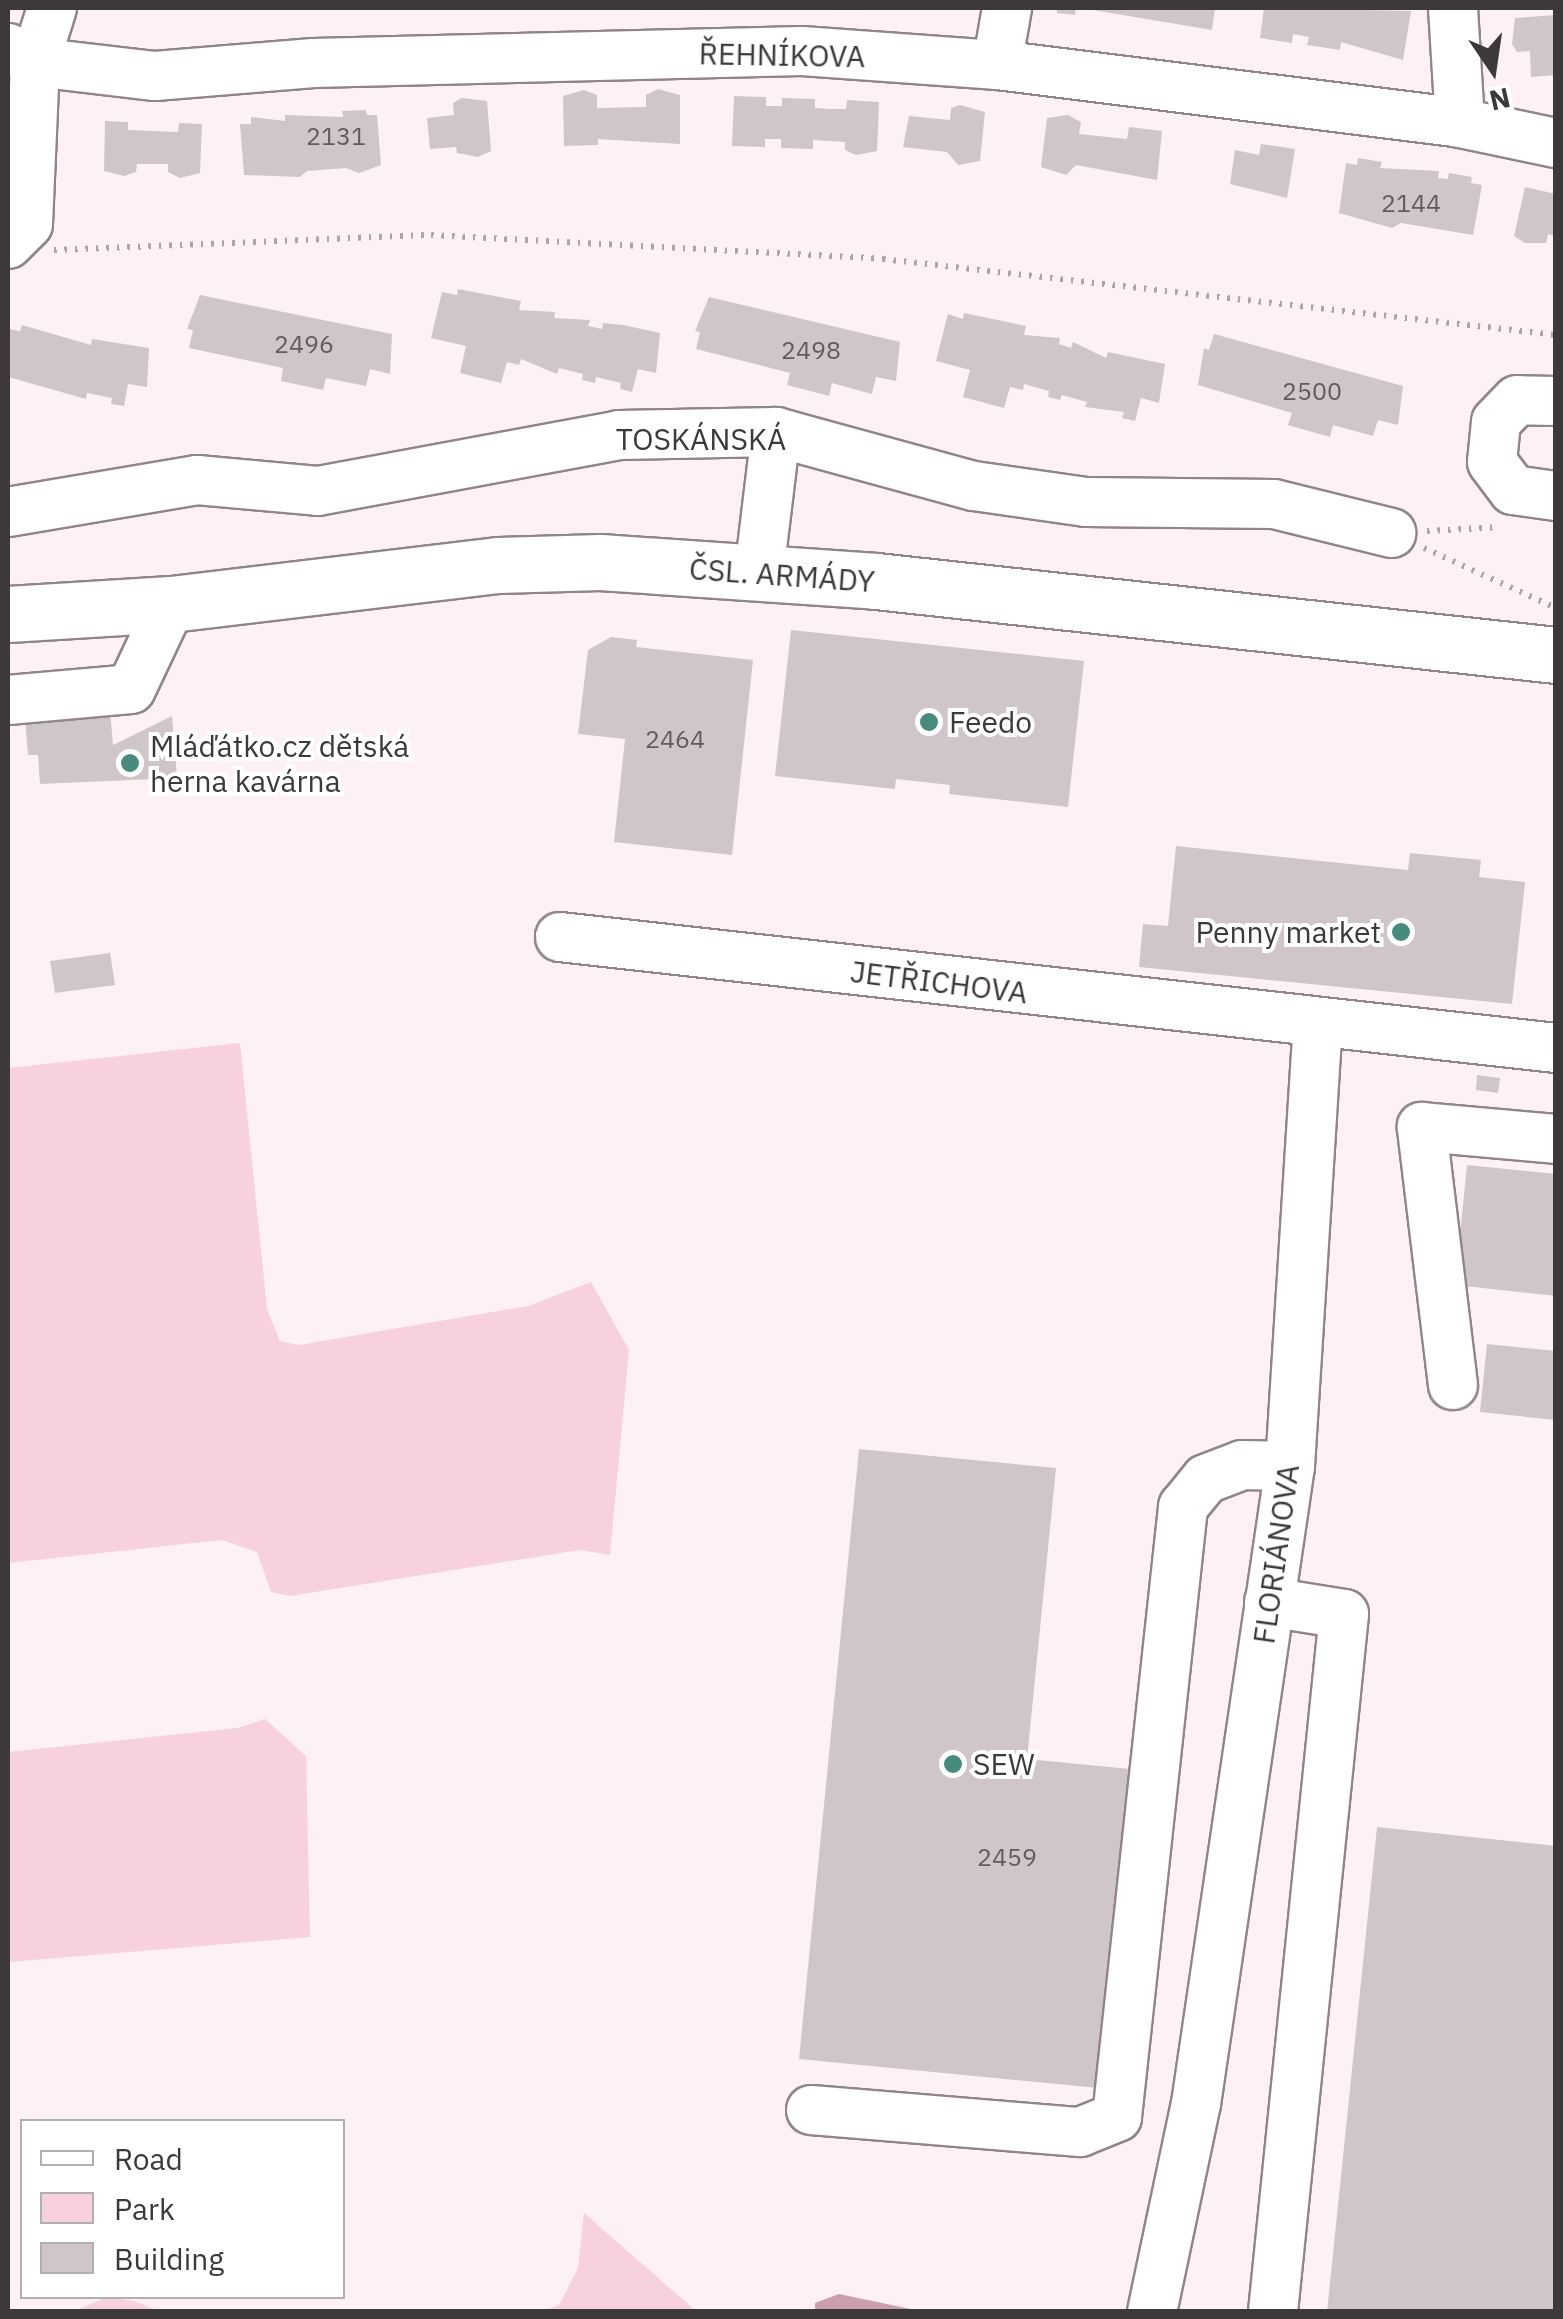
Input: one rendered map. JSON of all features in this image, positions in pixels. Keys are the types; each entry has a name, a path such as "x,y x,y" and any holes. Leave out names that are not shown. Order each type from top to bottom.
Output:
{"main road":[{"name":"ČSL. ARMÁDY","path":"8,614 171,604 498,564 600,562 759,573 1556,655"}],"street":[{"path":"27,247 21,55 52,8"},
{"path":"997,64 1007,8"},
{"path":"1453,8 1460,123"},
{"name":"ŘEHNÍKOVA","path":"21,55 155,76 313,62 802,51 997,64 1460,123 1556,143"},
{"path":"1556,401 1517,400 1496,422 1492,462 1513,490 1556,496"},
{"path":"759,573 776,432"},
{"name":"TOSKÁNSKÁ","path":"8,512 196,480 318,490 618,435 776,432 974,486 1086,502 1274,504 1391,533"},
{"path":"8,700 131,688 171,604"},
{"name":"JETŘICHOVA","path":"560,936 1318,1026"},
{"path":"1318,1026 1556,1048"},
{"name":"FLORIÁNOVA","path":"1152,2312 1196,2104 1290,1466 1318,1026"},
{"path":"1454,1385 1422,1127 1556,1139"},
{"path":"812,2110 1080,2132 1116,2117 1184,1508 1206,1480 1242,1465 1290,1466"},
{"path":"1269,1602 1344,1614 1272,2312"}],"path":[{"path":"27,247 430,235 844,257 1556,335"},
{"path":"1391,533 1519,526"},
{"path":"1391,533 1556,608"}],"green space":[{"path":"240,1043 267,1309 280,1341 299,1345 528,1306 591,1282 629,1350 610,1555 580,1550 290,1596 271,1592 257,1552 222,1540 8,1563 8,1068"},
{"path":"265,1719 306,1756 310,1937 8,1962 8,1752 237,1728"},
{"path":"584,2213 696,2311 542,2311 559,2305 578,2268"},
{"path":"102,2299 120,2299 159,2311 75,2311"}],"shaded area":[{"path":"839,2294 920,2311 815,2311 815,2303"}],"building":[{"path":"1057,8 1076,8 1075,15 1057,13"},
{"path":"1081,8 1215,8 1212,30"},
{"path":"1264,8 1411,11 1403,60 1341,42 1340,50 1307,45 1309,37 1293,34 1292,43 1260,38"},
{"path":"1556,15 1556,75 1531,77 1530,51 1517,52 1512,44 1515,18"},
{"path":"658,89 680,95 680,144 598,139 598,145 564,146 563,96 584,90 597,95 597,108 646,107 646,95"},
{"path":"734,96 766,97 766,106 782,106 782,98 815,99 815,108 831,109 846,109 847,100 879,102 877,151 856,155 845,150 845,142 813,140 813,149 781,148 781,139 765,139 765,147 732,146"},
{"path":"462,98 487,101 491,151 478,157 457,153 456,147 430,149 427,118 454,115 453,103"},
{"path":"960,105 985,112 980,161 958,165 947,152 903,147 909,116 950,120 951,108"},
{"path":"366,110 367,115 377,115 381,165 359,173 346,168 307,171 300,177 244,175 240,124 251,124 251,117 285,121 285,115 343,117 342,111"},
{"path":"1068,115 1081,122 1079,134 1127,139 1129,127 1162,131 1157,180 1076,165 1066,175 1041,167 1047,118"},
{"path":"105,121 128,122 128,130 178,132 179,123 202,124 200,173 180,178 168,172 168,164 137,164 136,172 124,176 104,171"},
{"path":"1261,144 1295,149 1287,198 1230,184 1235,150 1259,155"},
{"path":"1358,158 1382,162 1380,168 1439,171 1438,178 1448,179 1449,173 1472,177 1471,183 1482,185 1473,235 1401,223 1392,228 1339,213 1346,163 1357,165"},
{"path":"1525,187 1556,194 1556,236 1548,234 1546,243 1525,243 1514,236"},
{"path":"458,289 521,301 519,310 555,312 554,318 590,320 588,326 602,329 603,323 660,333 656,373 638,369 632,392 620,389 621,383 596,377 595,383 582,380 583,374 559,368 557,374 521,359 519,365 507,362 501,383 460,373 466,346 431,338 442,292 457,295"},
{"path":"200,295 392,334 390,374 370,369 366,386 326,378 323,390 281,381 283,368 189,348 193,330 187,329"},
{"path":"709,297 900,342 896,381 876,377 872,394 832,383 829,396 787,385 790,373 696,349 700,332 695,331"},
{"path":"964,313 1026,326 1024,335 1060,338 1059,344 1071,348 1073,342 1106,358 1108,352 1165,364 1159,403 1141,398 1135,421 1122,418 1124,412 1085,407 1087,402 1062,395 1060,400 1048,397 1049,391 1024,384 1023,390 1010,387 1004,408 963,397 970,370 936,361 948,314 963,319"},
{"path":"22,325 91,345 92,339 149,348 147,387 128,384 124,406 111,404 112,398 87,393 86,399 8,377 8,329 20,331"},
{"path":"1214,334 1403,386 1398,425 1378,420 1373,436 1333,425 1330,437 1288,425 1292,413 1198,385 1204,348 1209,350"},
{"path":"791,630 1084,661 1068,807 949,794 950,785 896,779 895,789 775,776"},
{"path":"611,637 637,640 636,647 753,660 732,855 614,842 625,739 578,734 588,650"},
{"path":"108,686 113,745 172,716 177,778 40,784 38,755 28,755 23,692"},
{"path":"1176,846 1408,870 1410,853 1481,860 1479,877 1525,882 1512,1004 1139,967 1143,924 1168,926"},
{"path":"110,953 115,985 55,993 50,961"},
{"path":"1477,1075 1500,1078 1498,1093 1476,1090"},
{"path":"1467,1165 1556,1174 1556,1296 1455,1285"},
{"path":"1487,1344 1556,1351 1556,1420 1480,1412"},
{"name":"SEW","path":"859,1449 1056,1468 1027,1759 1130,1769 1098,2088 799,2059"},
{"path":"1377,1827 1556,1846 1556,2312 1327,2312"}],"place":[{"name":"Feedo","path":"929,722"},
{"name":"Mláďátko.cz dětská herna kavárna","path":"130,763"},
{"name":"Penny market","path":"1401,932"},
{"name":"SEW","path":"953,1764"}]}
